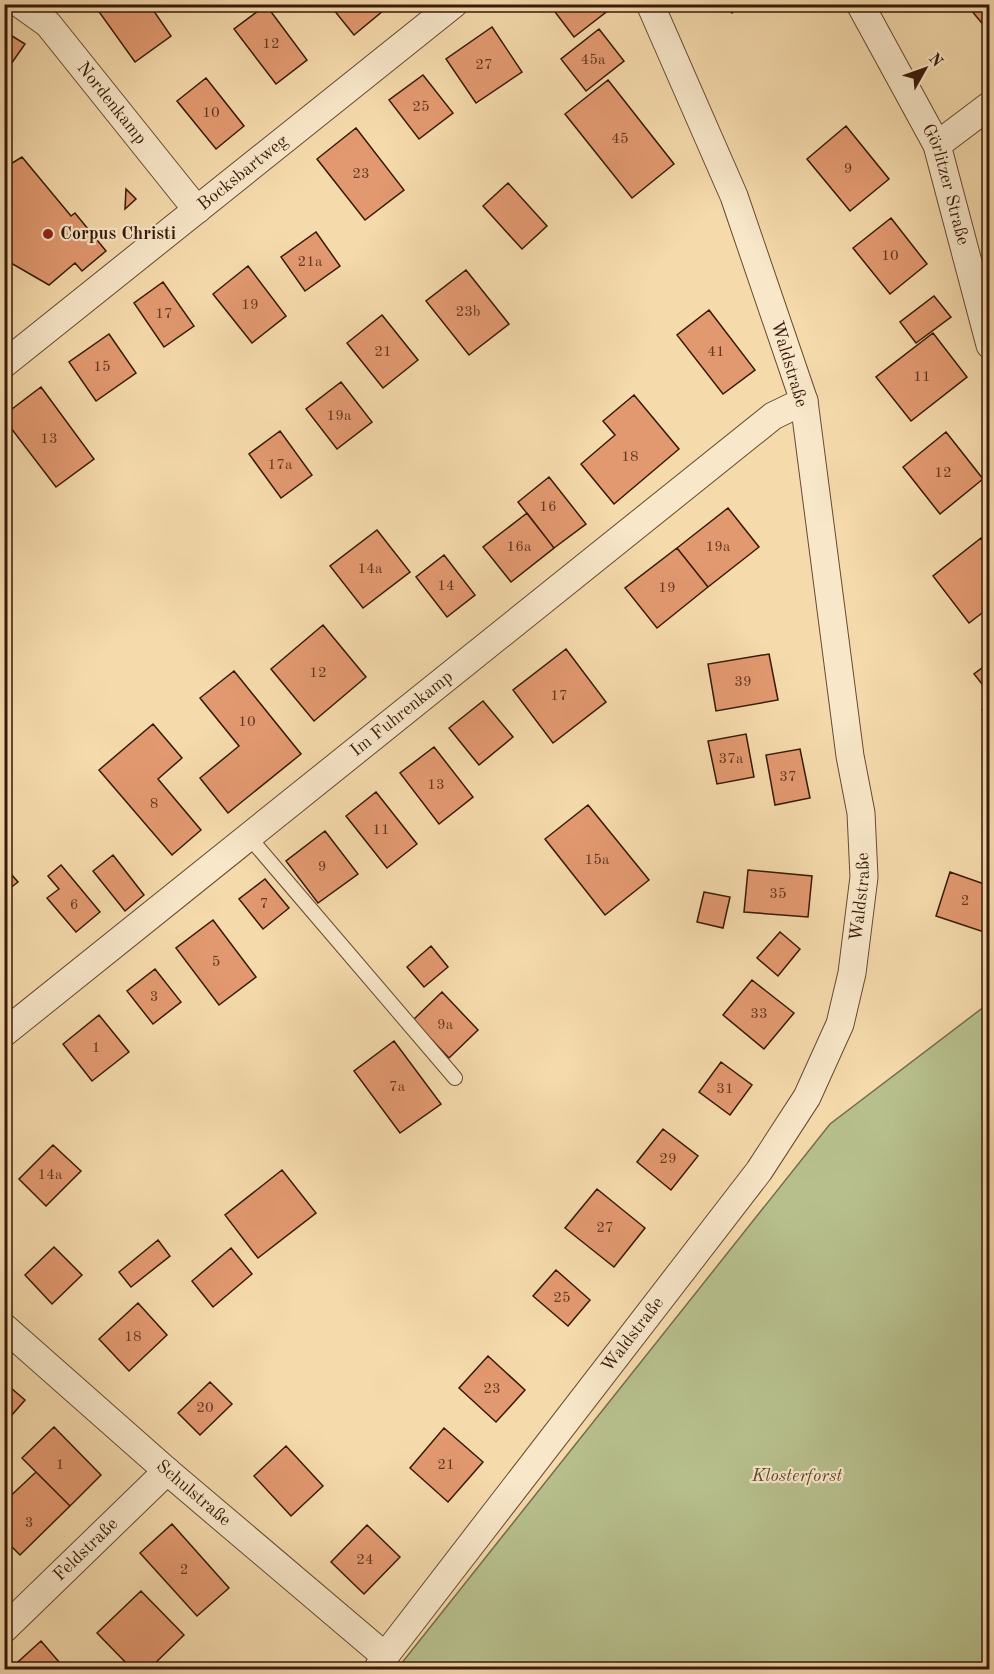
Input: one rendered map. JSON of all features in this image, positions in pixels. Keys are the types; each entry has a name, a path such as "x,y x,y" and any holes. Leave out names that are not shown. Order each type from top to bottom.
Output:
{"street":[{"name":"Nordenkamp","path":"20,4 48,24 197,210"},
{"name":"Bocksbartweg","path":"4,364 454,4"},
{"name":"Waldstraße","path":"381,1663 759,1171 807,1097 840,1024 852,973 864,877 861,813 848,744 804,401 734,196 650,4"},
{"name":"Görlitzer Straße","path":"860,4 937,145 990,345"},
{"path":"937,145 990,105"},
{"name":"Im Fuhrenkamp","path":"4,1033 773,416 804,401"},
{"name":"Schulstraße","path":"4,1327 381,1663"},
{"name":"Feldstraße","path":"4,1629 167,1471"}],"lane":[{"path":"249,837 455,1078"}],"green space":[{"name":"Klosterforst","path":"989,1003 989,1669 397,1669 830,1124"}],"building":[{"path":"104,4 149,4 171,36 135,62 97,9"},
{"path":"329,4 380,4 384,10 354,35"},
{"path":"549,4 606,4 610,9 574,37"},
{"path":"725,4 743,4 732,13"},
{"path":"966,4 990,4 990,33"},
{"path":"266,5 307,60 276,84 234,29"},
{"path":"492,27 522,72 476,103 446,59"},
{"path":"599,29 624,61 586,91 561,59"},
{"path":"4,31 25,44 4,74"},
{"path":"423,75 453,113 419,139 389,100"},
{"path":"206,78 244,126 216,149 177,101"},
{"path":"608,80 674,164 632,198 565,114"},
{"path":"846,126 889,179 850,211 807,159"},
{"path":"356,128 404,190 365,220 317,159"},
{"name":"Corpus Christi","path":"22,157 71,216 75,213 106,251 82,271 75,263 49,285 4,259 4,168"},
{"path":"508,183 547,226 522,249 483,206"},
{"path":"126,189 136,199 125,209"},
{"path":"891,218 927,264 890,294 853,248"},
{"path":"316,232 340,266 305,291 281,257"},
{"path":"248,266 286,316 252,343 213,294"},
{"path":"466,270 509,324 469,355 426,301"},
{"path":"163,282 194,326 164,347 134,303"},
{"path":"934,296 951,317 916,343 900,322"},
{"path":"709,310 755,370 723,394 677,335"},
{"path":"382,315 418,360 383,388 347,343"},
{"path":"933,333 967,377 911,421 876,377"},
{"path":"109,334 136,373 96,401 69,362"},
{"path":"341,382 372,422 337,449 306,409"},
{"path":"41,387 94,459 56,487 4,419 4,415"},
{"path":"634,395 679,449 614,504 581,464 615,435 603,421"},
{"path":"280,431 312,475 281,498 249,454"},
{"path":"946,432 983,479 940,514 903,467"},
{"path":"549,477 586,524 554,548 518,502"},
{"path":"728,508 759,547 708,587 677,548"},
{"path":"527,513 554,548 511,582 483,547"},
{"path":"377,530 410,572 363,608 330,566"},
{"path":"981,538 990,549 990,607 969,623 933,576"},
{"path":"677,548 708,587 657,628 625,588"},
{"path":"444,555 475,595 447,617 416,577"},
{"path":"323,625 366,677 314,721 271,669"},
{"path":"566,649 606,702 553,743 513,690"},
{"path":"769,654 778,700 716,711 708,664"},
{"path":"990,662 990,694 974,674"},
{"path":"234,671 301,754 228,813 200,778 239,746 200,698"},
{"path":"483,701 513,737 479,765 449,728"},
{"path":"990,704 990,720 982,710"},
{"path":"153,724 182,758 158,779 201,830 172,855 99,770"},
{"path":"746,734 754,777 717,784 708,741"},
{"path":"434,747 473,797 439,824 400,773"},
{"path":"800,749 810,798 775,805 766,755"},
{"path":"376,792 417,844 387,868 346,816"},
{"path":"588,805 649,880 605,915 545,839"},
{"path":"325,831 358,874 318,903 286,861"},
{"path":"113,855 144,895 125,911 93,871"},
{"path":"61,865 100,912 76,932 47,898 59,889 48,876"},
{"path":"4,866 18,882 4,893"},
{"path":"748,870 812,876 808,917 744,912"},
{"path":"950,872 990,886 990,934 936,916"},
{"path":"265,879 289,908 263,929 239,899"},
{"path":"704,892 730,897 723,928 697,922"},
{"path":"213,920 256,977 219,1005 176,948"},
{"path":"780,932 800,949 778,976 757,958"},
{"path":"431,946 448,967 424,987 407,967"},
{"path":"155,969 181,1002 153,1024 127,991"},
{"path":"752,980 794,1013 764,1049 723,1015"},
{"path":"442,992 478,1030 449,1058 413,1020"},
{"path":"99,1015 129,1052 92,1081 63,1044"},
{"path":"394,1041 441,1104 400,1133 354,1071"},
{"path":"721,1062 752,1085 730,1115 699,1092"},
{"path":"663,1129 698,1156 671,1190 637,1162"},
{"path":"53,1145 81,1171 46,1206 19,1179"},
{"path":"282,1170 316,1213 258,1258 225,1215"},
{"path":"597,1189 645,1228 614,1267 565,1228"},
{"path":"158,1240 170,1256 131,1287 119,1272"},
{"path":"54,1247 82,1275 52,1304 25,1275"},
{"path":"231,1248 252,1274 213,1307 192,1281"},
{"path":"556,1270 590,1300 568,1326 533,1296"},
{"path":"138,1303 167,1335 129,1371 99,1339"},
{"path":"488,1356 525,1390 496,1422 459,1388"},
{"path":"4,1382 25,1400 4,1424"},
{"path":"210,1382 232,1404 200,1435 178,1413"},
{"path":"54,1427 101,1475 70,1506 22,1458"},
{"path":"444,1428 483,1462 448,1502 410,1468"},
{"path":"286,1446 323,1486 291,1516 254,1476"},
{"path":"36,1472 70,1506 20,1555 4,1539 4,1502"},
{"path":"172,1524 229,1588 197,1616 140,1553"},
{"path":"367,1525 400,1557 364,1594 331,1562"},
{"path":"141,1591 184,1635 148,1670 133,1670 97,1633"},
{"path":"41,1641 66,1670 9,1670"}],"place":[{"name":"Corpus Christi","path":"48,234"}]}
